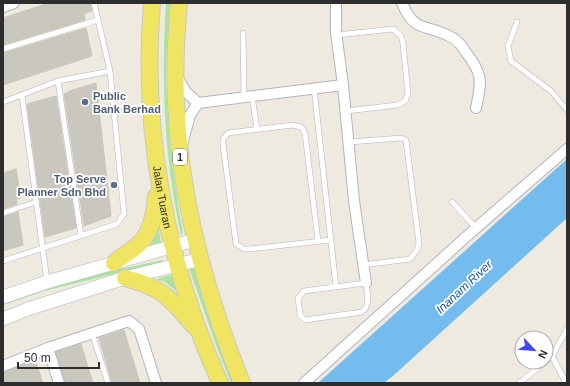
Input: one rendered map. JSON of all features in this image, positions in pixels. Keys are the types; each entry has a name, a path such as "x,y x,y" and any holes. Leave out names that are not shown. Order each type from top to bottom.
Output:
{"main road":[{"path":"141,3 150,24"},
{"name":"Jalan Tuaran","path":"152,3 150,24 150,119 158,178 172,246 198,331 220,383"},
{"path":"150,24 156,3"},
{"name":"1","path":"179,3 175,45 175,72 180,153 184,185 195,240 216,312 242,383"},
{"path":"114,263 141,242 149,228 155,212 158,178"},
{"path":"125,278 156,288 168,296 198,331"}],"street":[{"path":"3,7 14,3"},
{"path":"336,3 337,35 354,201 366,284"},
{"path":"402,3 405,10 417,26 448,35 460,44 479,69 481,86 476,108"},
{"path":"175,72 186,92 198,103"},
{"path":"180,153 190,115 198,103 343,84"},
{"path":"304,383 476,228 567,149"},
{"path":"3,296 195,240"},
{"path":"3,319 28,309 125,278 201,258"},
{"path":"3,366 48,348 129,321 140,329 156,383"},
{"path":"48,348 59,383"}],"lane":[{"path":"3,261 42,247 117,224 124,214 110,71 94,3"},
{"path":"3,49 98,20"},
{"path":"518,22 508,46 511,61 551,91 567,110"},
{"path":"337,35 394,29 401,36 403,43 408,94 405,101 398,105 346,112"},
{"path":"243,33 248,96 257,129"},
{"path":"3,102 58,81 110,71"},
{"path":"58,81 81,236"},
{"path":"314,88 336,287"},
{"path":"22,96 47,282"},
{"path":"318,241 305,133 301,127 293,125 228,133 223,140 236,244 244,249 250,249 331,240"},
{"path":"348,142 401,138 406,140 419,244 410,260 363,265"},
{"path":"3,213 36,202"},
{"path":"452,202 476,228"},
{"path":"366,284 368,301 366,308 362,312 305,320 301,317 298,298 301,292 366,284"},
{"path":"554,352 567,329"},
{"path":"92,333 108,383"},
{"path":"554,360 566,383"},
{"path":"519,383 536,370"}],"green space":[{"path":"166,3 171,3 166,61 168,119 174,177 183,234 181,235 175,206 167,148 165,119 164,61"},
{"path":"158,226 161,242 147,246"},
{"path":"162,260 163,262 44,291 3,305 3,295"},
{"path":"192,267 198,273 235,383 231,383 217,348 189,268"},
{"path":"173,274 177,292 165,282 156,279"}],"water":[{"name":"Inanam River","path":"567,159 567,218 394,375 384,383 318,383"}],"building":[{"path":"49,3 90,3 92,11 84,14 85,20 3,45 3,18"},
{"path":"86,28 92,56 3,85 3,53"},
{"path":"96,83 111,216 84,226 64,94 69,91"},
{"path":"56,96 76,228 45,237 27,104"},
{"path":"16,169 21,198 16,199 17,204 3,209 3,173"},
{"path":"18,212 23,245 3,251 3,217"},
{"path":"124,330 140,383 112,383 99,338"},
{"path":"81,344 93,383 65,383 56,352"},
{"path":"35,360 43,383 3,383 3,372"}],"place":[{"name":"Public Bank Berhad","path":"85,102"},
{"name":"Top Serve Planner Sdn Bhd","path":"114,185"}]}
